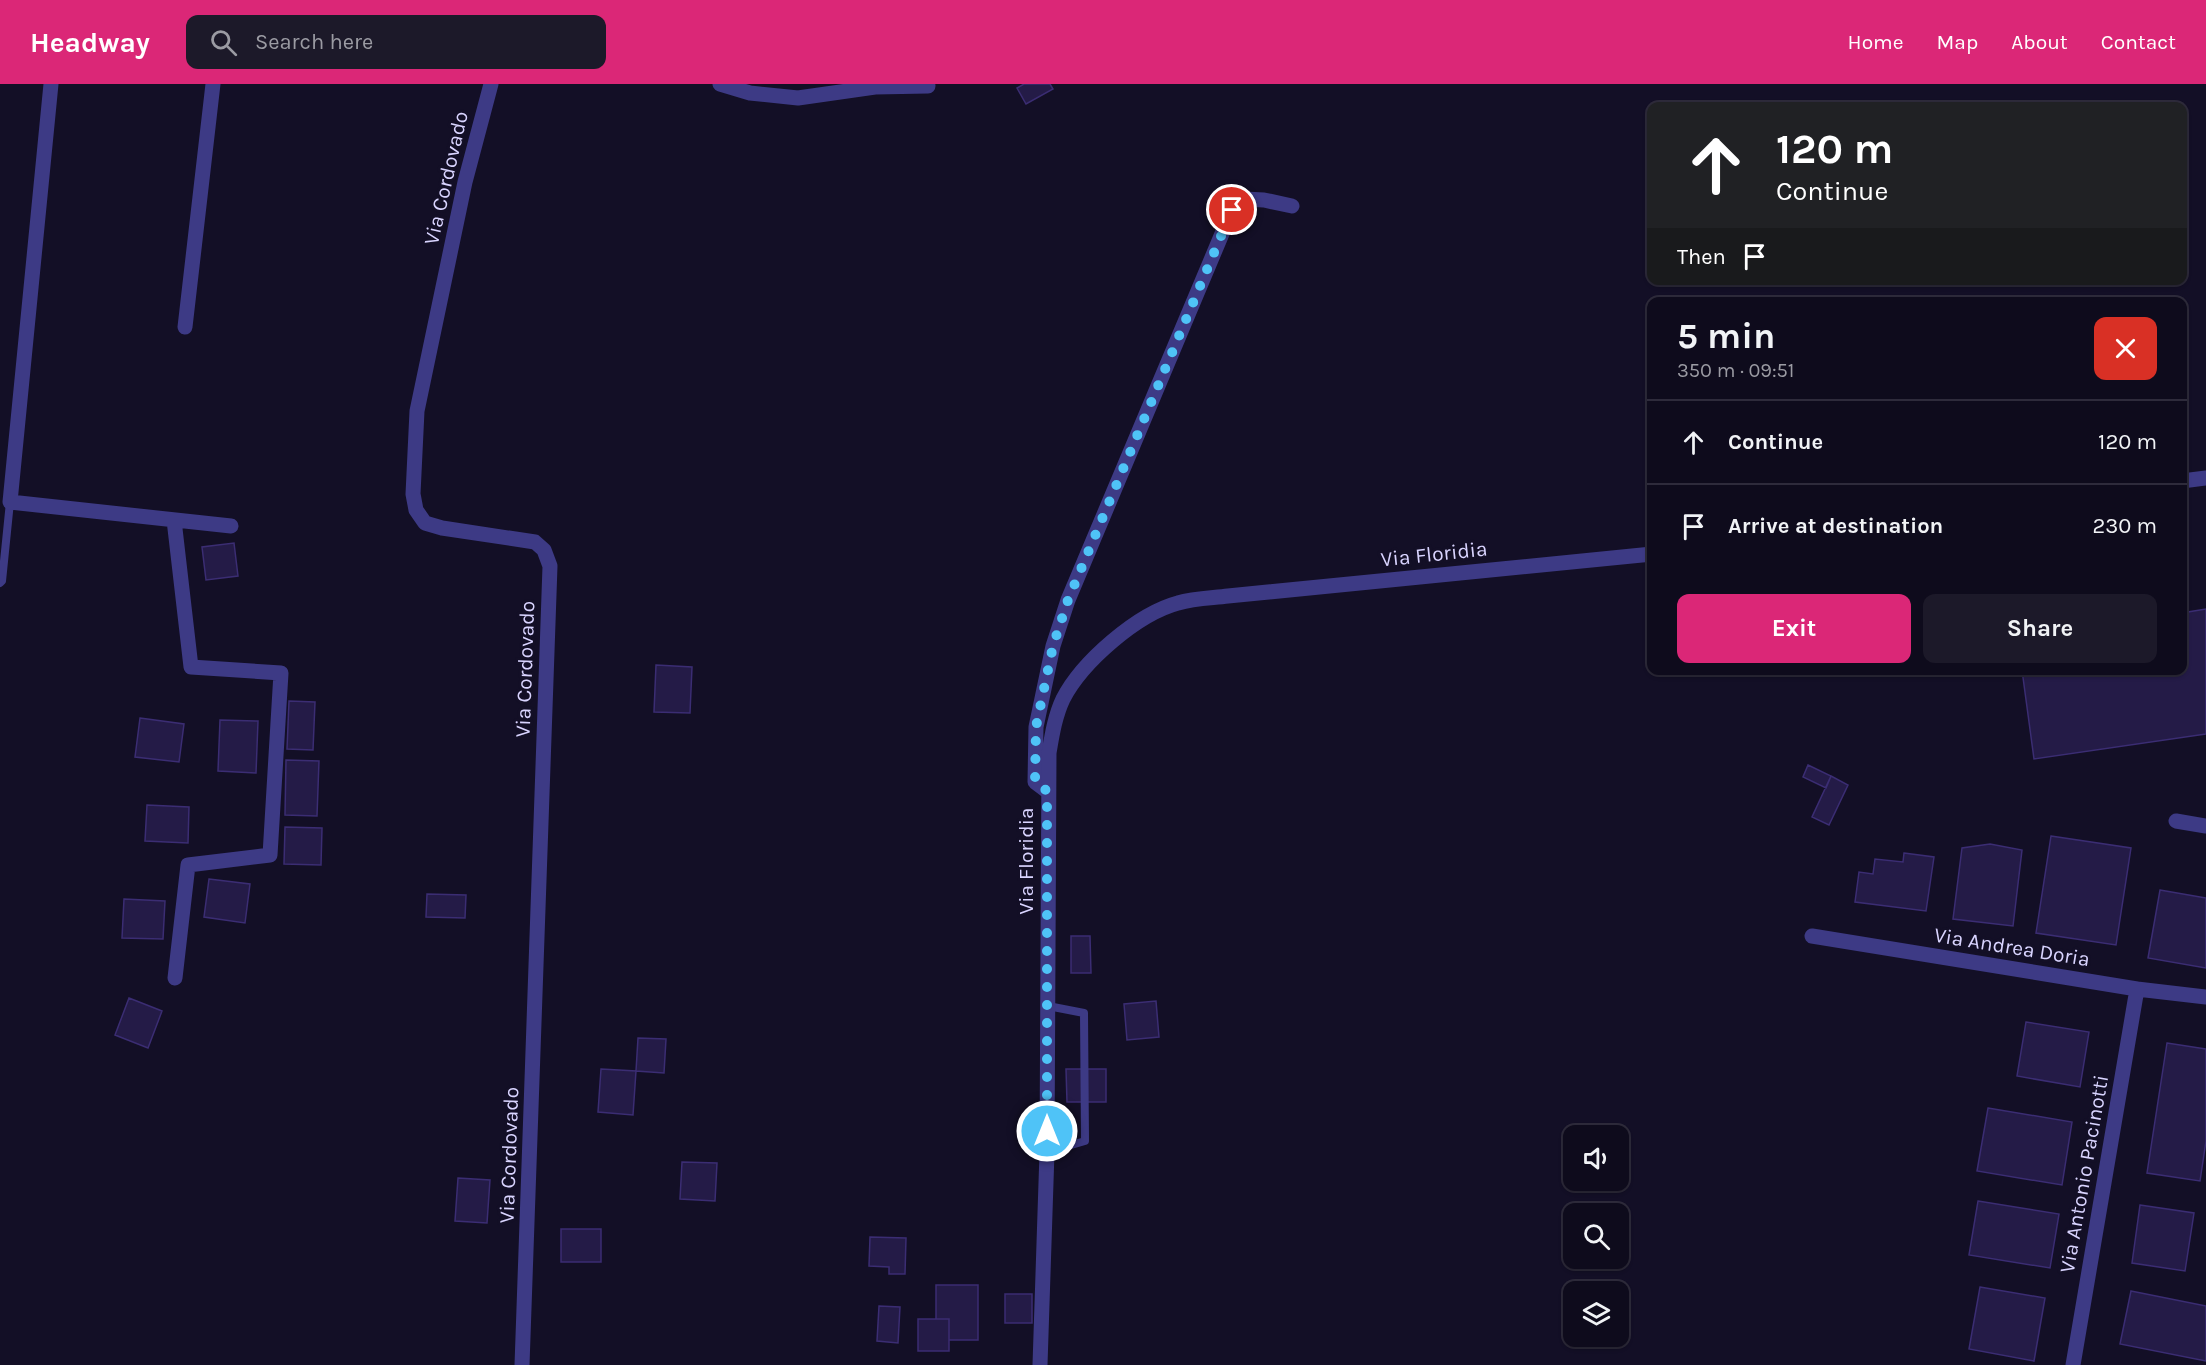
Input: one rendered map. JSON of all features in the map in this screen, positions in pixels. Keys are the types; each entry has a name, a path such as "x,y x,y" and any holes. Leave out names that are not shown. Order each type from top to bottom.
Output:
{"street":[{"path":"51,84 10,502 231,526"},
{"path":"185,327 213,84"},
{"name":"Via Cordovado","path":"491,84 465,182 417,411 413,494 416,510 425,523 442,528 535,542 544,549 549,566 522,1365"},
{"path":"720,84 750,93 798,98 875,87 928,86"},
{"path":"1047,791 1035,782 1036,727 1053,646 1072,590 1232,210 1244,200 1264,200 1292,206"},
{"path":"2187,480 2206,478"},
{"path":"174,520 191,667 281,673 270,855 188,865 175,978"},
{"name":"Via Floridia","path":"1040,1365 1047,1152 1048,753 1054,724 1063,699 1082,673 1110,642 1139,621 1177,603 1647,554"},
{"path":"2176,821 2206,826"},
{"name":"Via Andrea Doria","path":"1812,936 2137,989 2206,997"},
{"name":"Via Antonio Pacinotti","path":"2073,1365 2137,989"}],"lane":[{"path":"0,583 3,581 10,502"},
{"path":"1047,1152 1084,1141 1084,1013 1048,1006"}],"building":[{"path":"1024,84 1050,84 1053,89 1026,104 1017,88"},
{"path":"234,543 238,576 206,580 202,547"},
{"path":"2206,609 2206,734 2034,759 2023,675 2187,675 2187,612"},
{"path":"656,665 692,667 690,713 654,712"},
{"path":"289,701 315,702 313,750 287,749"},
{"path":"140,718 184,724 179,762 135,757"},
{"path":"220,720 258,721 256,773 218,771"},
{"path":"286,760 319,761 317,816 285,815"},
{"path":"1808,765 1831,776 1826,788 1803,777"},
{"path":"1831,776 1848,785 1829,825 1812,817"},
{"path":"147,805 189,807 188,843 145,841"},
{"path":"285,827 322,828 321,865 284,864"},
{"path":"2051,836 2131,848 2116,945 2036,933"},
{"path":"1990,844 2022,850 2013,926 1953,919 1962,848"},
{"path":"1904,853 1934,857 1926,911 1855,902 1859,872 1873,874 1875,859 1903,862"},
{"path":"209,879 250,884 245,923 204,917"},
{"path":"2160,890 2206,898 2206,968 2148,958"},
{"path":"427,894 466,895 465,918 426,917"},
{"path":"124,899 165,901 163,939 122,938"},
{"path":"1071,936 1090,936 1091,973 1071,973"},
{"path":"129,998 162,1011 148,1048 115,1035"},
{"path":"1156,1001 1159,1037 1127,1040 1124,1004"},
{"path":"2026,1022 2089,1032 2080,1087 2017,1076"},
{"path":"638,1038 666,1039 664,1073 636,1071"},
{"path":"2167,1043 2206,1049 2206,1141 2200,1181 2147,1173"},
{"path":"601,1069 636,1071 633,1115 598,1112"},
{"path":"1066,1069 1106,1069 1106,1102 1067,1102"},
{"path":"1988,1108 2072,1122 2062,1185 1977,1171"},
{"path":"682,1162 717,1163 715,1201 680,1199"},
{"path":"458,1178 490,1180 487,1223 455,1221"},
{"path":"1978,1201 2059,1214 2050,1268 1969,1255"},
{"path":"2140,1205 2194,1213 2185,1271 2132,1263"},
{"path":"561,1229 601,1229 601,1262 561,1262"},
{"path":"870,1237 906,1238 905,1274 889,1274 889,1267 869,1266"},
{"path":"936,1285 978,1285 978,1340 949,1340 949,1319 936,1319"},
{"path":"1980,1287 2045,1298 2034,1361 1969,1349"},
{"path":"2131,1291 2206,1306 2206,1361 2120,1344"},
{"path":"1005,1294 1032,1294 1032,1323 1005,1323"},
{"path":"879,1306 900,1307 898,1343 877,1341"},
{"path":"918,1319 949,1319 949,1351 918,1351"}],"route":[{"path":"1047,1131 1047,791 1035,782 1036,727 1053,646 1068,600 1232,210"}]}
